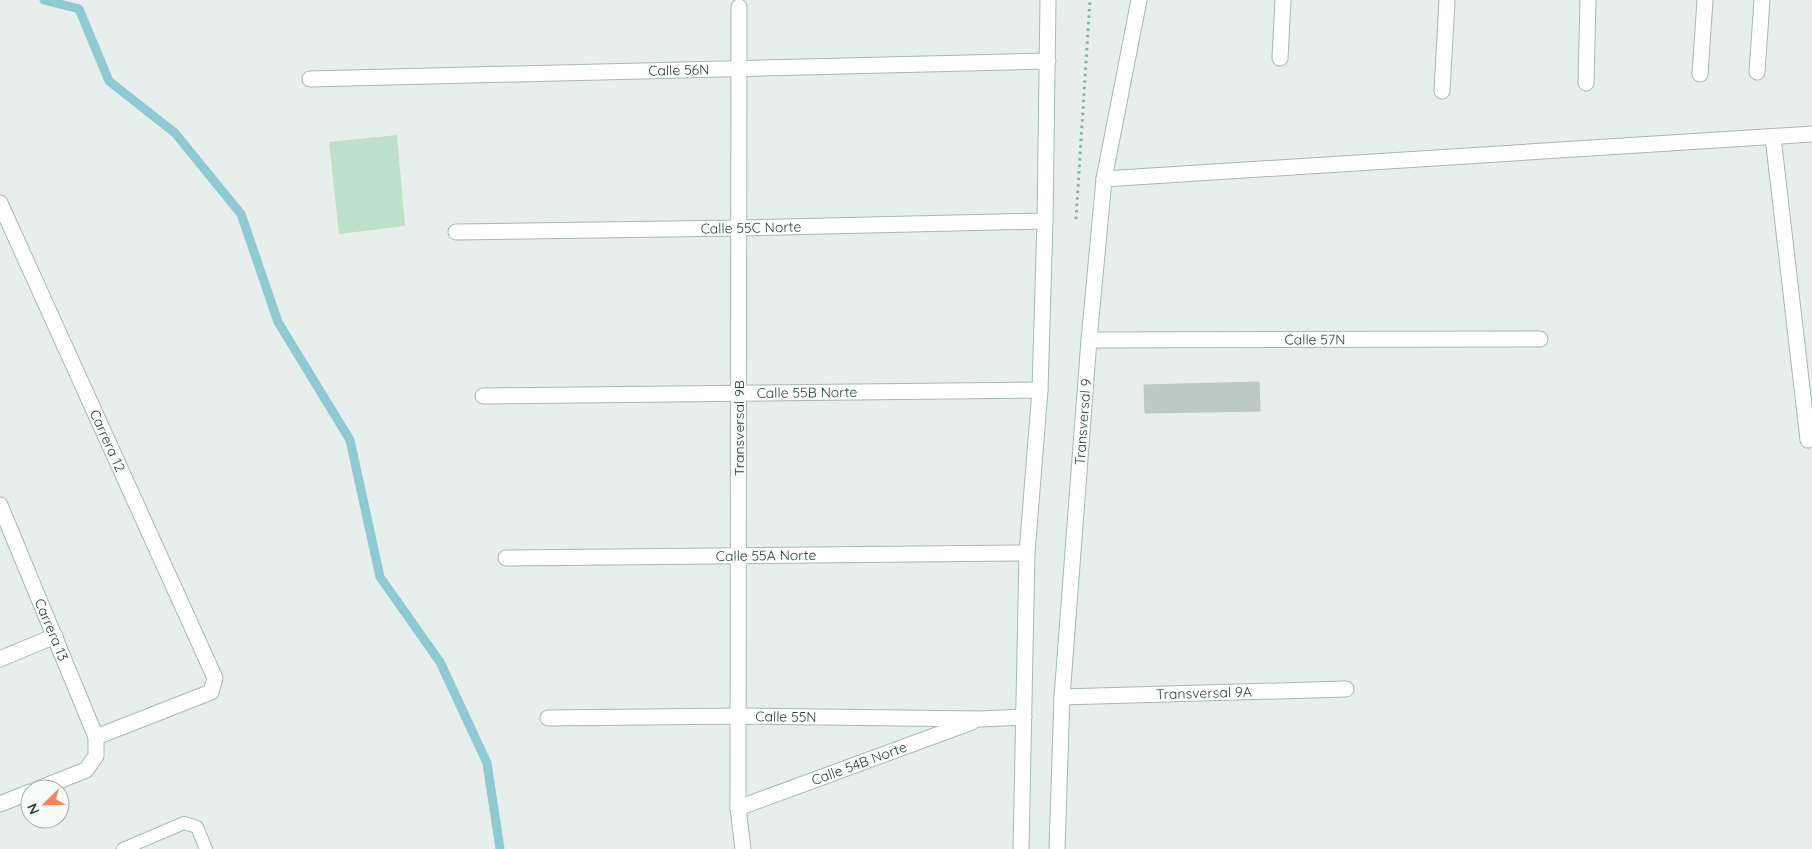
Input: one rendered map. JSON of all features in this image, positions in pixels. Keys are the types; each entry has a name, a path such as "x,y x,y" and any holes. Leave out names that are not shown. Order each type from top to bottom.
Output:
{"street":[{"path":"1021,849 1027,553 1040,390 1046,221 1048,0"},
{"name":"Transversal 9","path":"1056,849 1062,697 1089,340 1104,179 1139,0"},
{"path":"1280,58 1283,0"},
{"path":"1442,91 1447,0"},
{"path":"1586,83 1588,0"},
{"path":"1700,74 1705,0"},
{"path":"1757,72 1762,0"},
{"name":"Transversal 9B","path":"739,8 738,808 743,849"},
{"name":"Calle 56N","path":"310,78 1048,61"},
{"path":"1104,179 1812,134"},
{"path":"1773,137 1808,440"},
{"name":"Carrera 12","path":"0,203 215,678 211,692 96,737"},
{"name":"Calle 55C Norte","path":"456,232 1046,221"},
{"name":"Calle 57N","path":"1089,340 1540,339"},
{"name":"Calle 55B Norte","path":"483,396 1040,390"},
{"name":"Carrera 13","path":"0,505 96,737 96,756 86,770 63,779"},
{"name":"Calle 55A Norte","path":"506,558 1027,553"},
{"path":"0,659 55,636"},
{"name":"Transversal 9A","path":"1062,697 1346,689"},
{"name":"Calle 55N","path":"548,718 739,716 1024,718"},
{"name":"Calle 54B Norte","path":"738,808 980,719"},
{"path":"0,804 20,796"}],"lane":[{"path":"123,849 184,823 197,827 206,849"}],"green space":[{"path":"397,135 405,226 339,234 329,142"}],"building":[{"path":"1259,382 1260,411 1145,413 1144,385"}],"waterway":[{"path":"44,0 79,9 109,81 175,133 241,214 278,322 350,440 380,577 440,662 487,763 500,849"}]}
